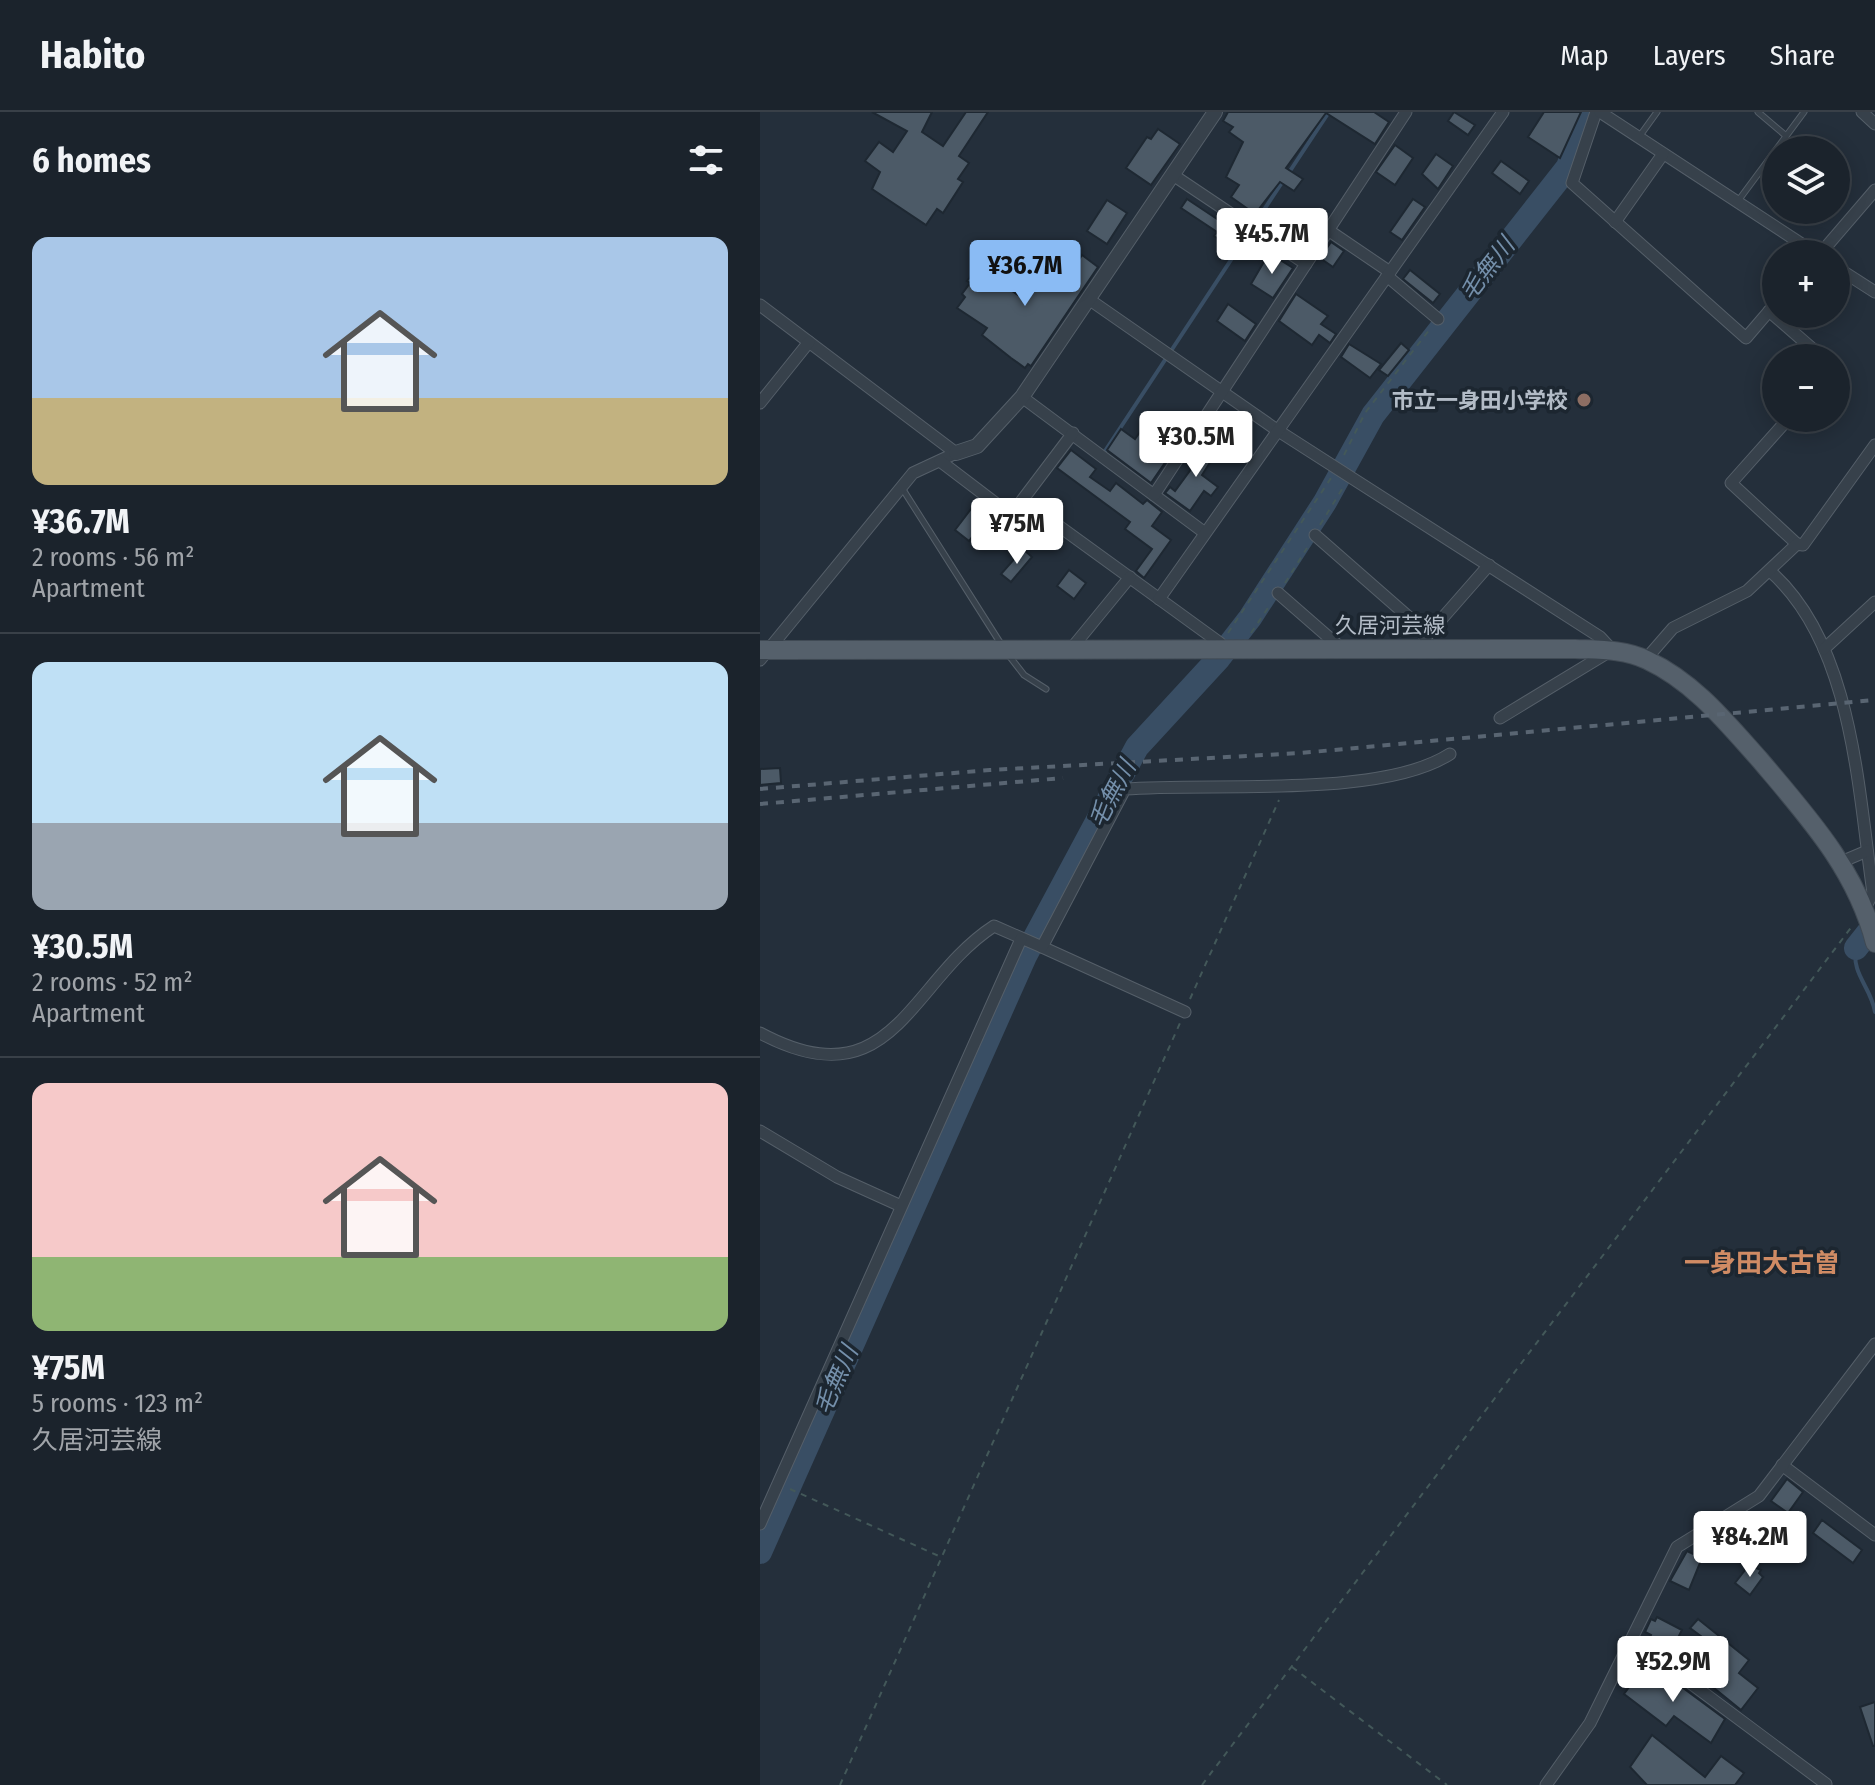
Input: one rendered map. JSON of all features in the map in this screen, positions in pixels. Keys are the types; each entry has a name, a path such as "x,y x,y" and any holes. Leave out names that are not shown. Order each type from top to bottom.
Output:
{"main road":[{"name":"久居河芸線","path":"763,653 1342,648 1612,650 1646,659 1702,696 1721,716 1825,836 1866,910 1875,943"}],"street":[{"path":"763,653 913,473 977,446 1022,397 1215,112"},
{"path":"1154,495 1406,112"},
{"path":"1159,599 1503,112"},
{"path":"1762,319 1746,338 1572,183 1598,112 1796,240"},
{"path":"1862,112 1875,124"},
{"path":"1615,222 1663,154"},
{"path":"1173,175 1306,264"},
{"path":"1830,240 1875,190"},
{"path":"1328,230 1388,274 1438,319"},
{"path":"1850,276 1875,292"},
{"path":"1090,300 1336,469 1600,637 1612,650 1500,718"},
{"path":"760,305 956,453"},
{"path":"1793,328 1809,344"},
{"path":"760,403 809,342"},
{"path":"1022,397 1205,533"},
{"path":"1777,432 1731,483 1797,544 1803,545 1875,445"},
{"path":"940,461 1011,515 1073,433"},
{"path":"1023,500 1220,643 1212,651"},
{"path":"1315,535 1428,634"},
{"path":"1646,659 1673,628 1747,591 1771,572 1797,544"},
{"path":"1413,650 1489,565"},
{"path":"1771,572 1805,609 1824,649 1843,704 1873,893 1866,910"},
{"path":"1071,649 1130,577"},
{"path":"1278,593 1342,648"},
{"path":"1824,649 1875,602"},
{"path":"1040,946 1125,789 1286,785 1391,777 1432,765 1450,754"},
{"path":"1841,862 1867,851"},
{"path":"760,1033 800,1050 833,1053 858,1049 898,1028 985,932 1000,927 1185,1012"},
{"path":"760,1524 1023,939"},
{"path":"760,1131 837,1177 901,1206"},
{"path":"1546,1785 1590,1723 1677,1547 1759,1496 1875,1344"},
{"path":"1782,1465 1875,1535"},
{"path":"1626,1649 1677,1673 1826,1784"}],"lane":[{"path":"1639,138 1657,112"},
{"path":"1758,112 1785,135"},
{"path":"1737,202 1804,112"},
{"path":"902,487 920,511 930,534 1005,651 1024,675 1046,689"},
{"path":"1733,1511 1741,1523 1778,1556"}],"path":[{"path":"1238,650 1278,593 1350,477"},
{"path":"840,1785 1286,785"},
{"path":"1202,1785 1866,910"},
{"path":"793,1491 942,1557"},
{"path":"1291,1667 1447,1785"}],"building":[{"path":"872,112 932,112 922,132 943,146 966,112 988,112 959,156 969,163 958,179 963,182 943,213 937,209 926,225 872,189 880,172 865,161 879,142 893,152 907,131"},
{"path":"1228,112 1374,112 1389,122 1375,144 1326,113 1286,168 1303,179 1294,191 1280,182 1255,214 1231,197 1239,185 1226,177 1243,142 1229,132 1233,127 1223,121"},
{"path":"1454,112 1475,125 1468,135 1448,121"},
{"path":"1544,112 1581,112 1560,158 1528,137"},
{"path":"1158,129 1180,144 1151,185 1126,168 1147,137 1151,139"},
{"path":"1395,145 1413,158 1395,185 1376,172"},
{"path":"1436,154 1453,166 1438,189 1422,174"},
{"path":"1501,161 1529,181 1520,194 1492,173"},
{"path":"1187,199 1244,237 1234,250 1214,236 1217,232 1181,208"},
{"path":"1413,199 1425,207 1402,240 1390,232"},
{"path":"1107,200 1127,213 1107,244 1087,231"},
{"path":"1331,242 1344,251 1333,267 1320,258"},
{"path":"1269,253 1293,268 1273,298 1251,284"},
{"path":"1082,255 1098,267 1031,366 1028,364 1025,368 1011,358 982,335 987,328 957,308 965,297 962,294 970,283 967,281 978,267 1018,295 1034,273 1047,283 1064,260 1074,267"},
{"path":"1410,270 1440,294 1433,303 1403,279"},
{"path":"1296,294 1328,316 1321,324 1336,334 1330,343 1319,335 1312,345 1279,321"},
{"path":"1228,304 1256,324 1245,341 1217,321"},
{"path":"1401,343 1409,350 1388,376 1379,370"},
{"path":"1349,344 1381,364 1370,378 1341,357"},
{"path":"1121,429 1135,439 1142,429 1173,451 1151,483 1107,450"},
{"path":"1201,439 1218,450 1202,475 1218,487 1211,496 1204,491 1190,511 1165,493 1170,487 1175,491 1202,454 1194,450"},
{"path":"1071,450 1096,469 1090,477 1110,491 1116,483 1143,504 1147,500 1162,512 1152,526 1171,540 1144,578 1136,571 1152,549 1125,529 1130,522 1057,468"},
{"path":"977,501 992,511 969,541 955,530"},
{"path":"1023,549 1032,557 1011,582 1001,574"},
{"path":"1069,570 1086,583 1074,599 1057,586"},
{"path":"780,768 781,783 760,785 760,769"},
{"path":"1787,1479 1803,1492 1788,1513 1771,1501"},
{"path":"1822,1520 1862,1550 1853,1563 1813,1533"},
{"path":"1687,1551 1702,1558 1689,1590 1670,1581"},
{"path":"1749,1565 1761,1570 1759,1573 1763,1577 1750,1595 1735,1583"},
{"path":"1657,1617 1682,1630 1667,1659 1645,1648 1651,1635 1645,1632 1651,1619 1655,1621"},
{"path":"1698,1619 1749,1660 1739,1673 1758,1688 1741,1710 1687,1666 1706,1640 1690,1628"},
{"path":"1644,1667 1659,1674 1676,1690 1679,1685 1725,1719 1711,1743 1674,1716 1666,1726 1624,1694"},
{"path":"1875,1702 1875,1746 1873,1746 1860,1707"},
{"path":"1652,1735 1705,1777 1721,1756 1744,1773 1735,1785 1647,1785 1630,1767"}],"waterway":[{"path":"1288,174 1329,112"},
{"name":"毛無川","path":"760,1552 1025,956 1137,747 1219,658 1250,618 1325,502 1373,415 1568,167 1587,112"},
{"path":"1105,451 1283,181"},
{"path":"1856,948 1875,924"},
{"path":"1856,948 1856,965 1875,1012"}],"railway":[{"path":"760,789 990,770 1301,753 1875,700"},
{"path":"760,804 1063,778"}],"place":[{"name":"市立一身田小学校","path":"1584,400"}],"district":[{"name":"一身田大古曽","path":"1762,1263"}]}
